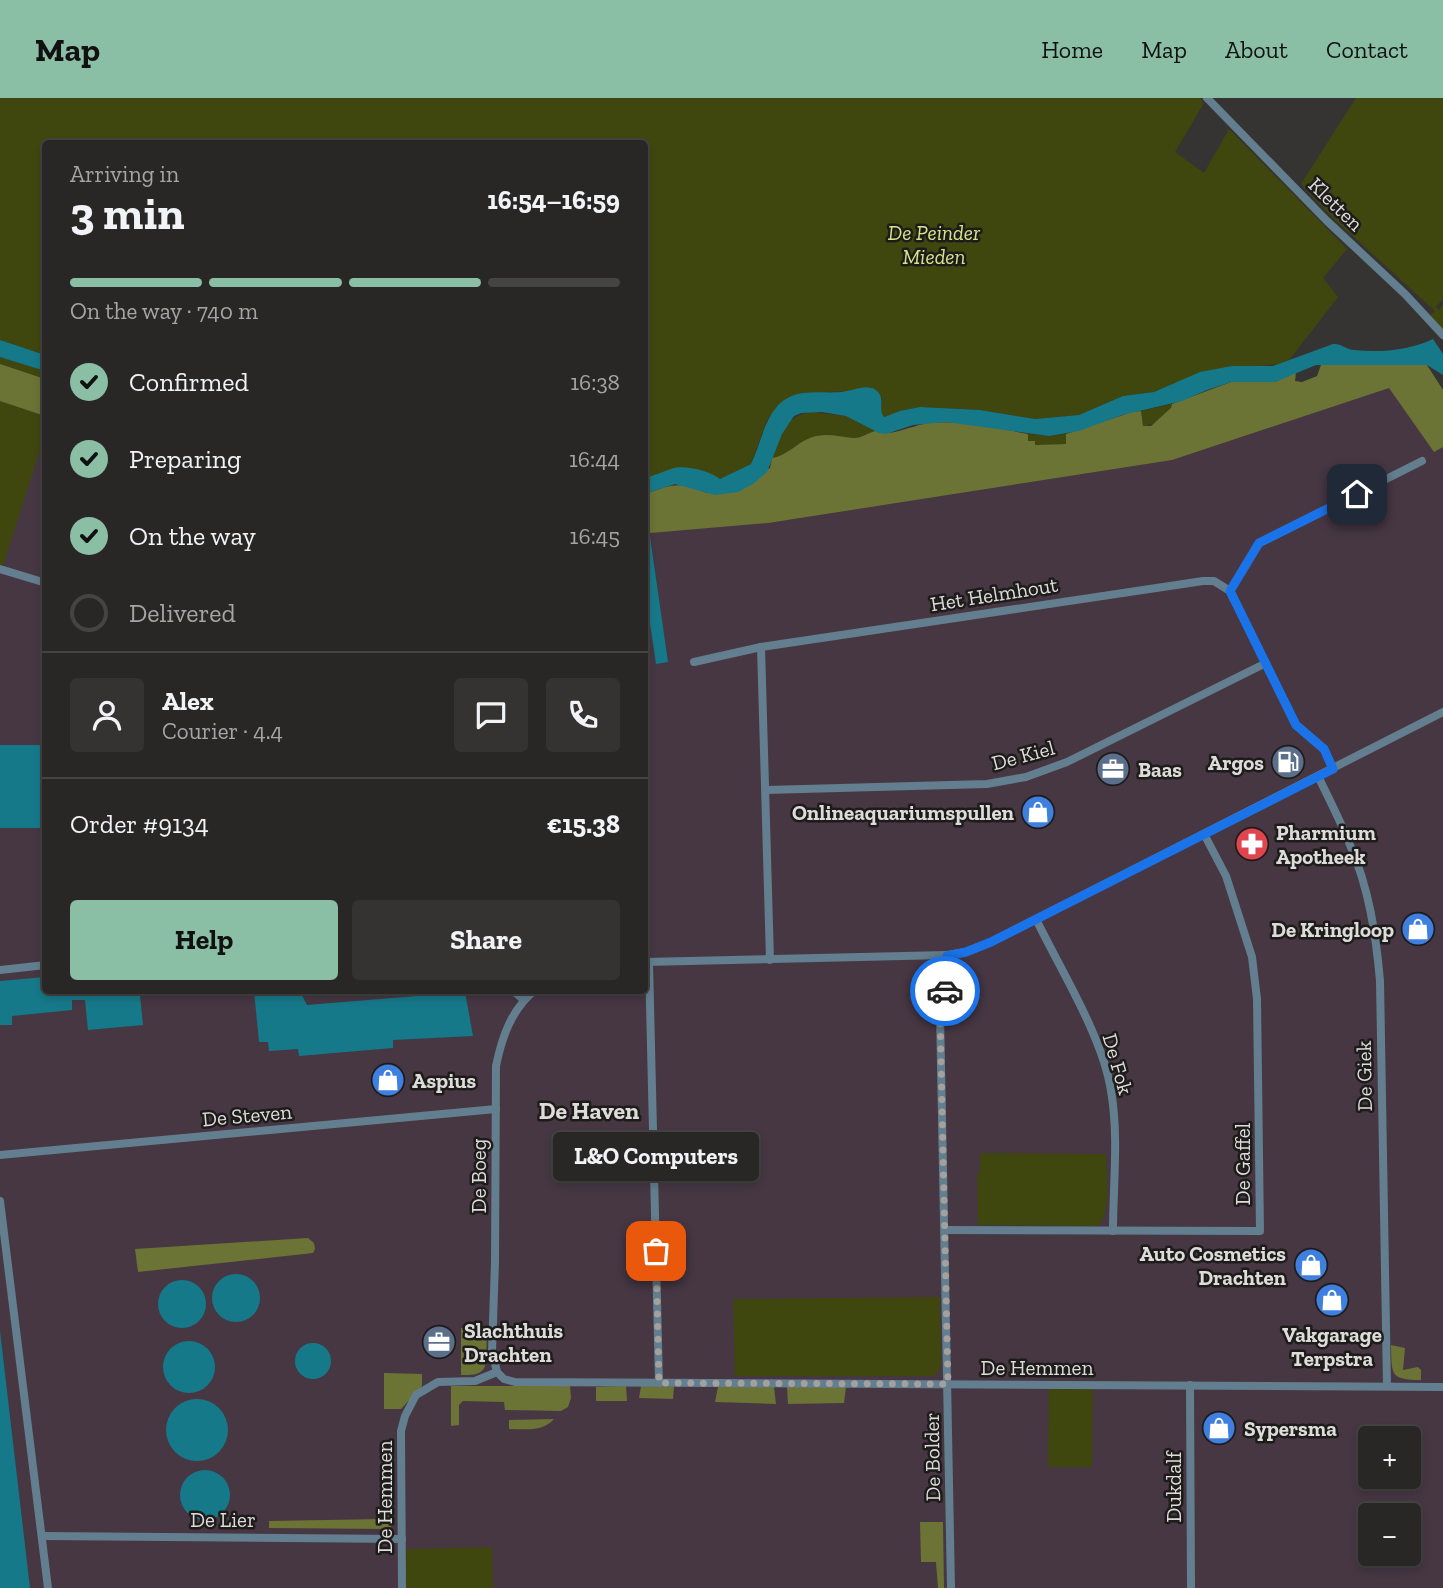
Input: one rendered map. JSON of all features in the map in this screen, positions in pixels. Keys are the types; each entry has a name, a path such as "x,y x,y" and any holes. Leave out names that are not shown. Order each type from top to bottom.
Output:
{"street":[{"name":"Kletten","path":"1207,98 1327,221 1405,293 1443,334"},
{"path":"1333,769 1324,749 1296,725 1230,591 1259,543 1422,461"},
{"path":"0,569 42,582"},
{"name":"Het Helmhout","path":"694,662 761,647 1202,580 1214,581 1230,591"},
{"path":"761,647 770,960"},
{"name":"De Kiel","path":"766,790 987,784 1026,777 1066,762 1265,663"},
{"path":"648,962 947,956 966,952 991,942 1443,712"},
{"name":"De Giek","path":"1318,776 1351,847 1368,899 1376,939 1380,981 1387,1387"},
{"name":"De Gaffel","path":"945,1230 1260,1231 1256,999 1252,957 1226,876 1204,834"},
{"name":"De Fok","path":"1035,919 1103,1058 1111,1091 1114,1122 1113,1231"},
{"name":"De Bolder","path":"947,956 948,976 940,1013 951,1588"},
{"path":"0,970 42,965"},
{"path":"517,994 524,1000"},
{"name":"De Boeg","path":"496,1372 492,1352 496,1066 500,1043 511,1019 530,994"},
{"path":"648,994 659,1383"},
{"name":"De Steven","path":"0,1154 496,1109"},
{"path":"0,1200 44,1536 48,1588"},
{"name":"De Hemmen","path":"402,1588 401,1431 416,1395 438,1382 475,1381 496,1372 504,1379 515,1382 1443,1387"},
{"name":"Dukdalf","path":"1190,1385 1191,1588"},
{"name":"De Lier","path":"44,1536 402,1539"}],"shaded area":[{"path":"1394,381 1443,440 1443,1588 0,1588 0,395 42,408 42,994 648,994 648,527 732,521"}],"green space":[{"name":"De Peinder Mieden","path":"0,98 1200,98 1204,103 1175,152 1204,173 1229,129 1347,249 1323,278 1338,297 1290,359 1280,364 1201,372 1154,392 1123,396 1079,415 1035,419 980,410 920,407 884,417 881,413 882,399 870,387 804,393 787,398 767,420 751,464 720,479 648,479 648,140 42,140 42,354 0,340"},
{"path":"1356,98 1443,98 1443,299 1436,307 1439,310 1443,305 1443,329 1430,316 1435,311 1331,216 1301,184"},
{"path":"0,357 42,370 42,378 0,364"},
{"path":"0,364 42,378 42,415 0,401"},
{"path":"1321,365 1427,365 1443,390 1443,447 1434,452 1389,388 1172,460 768,523 650,533 648,493 676,485 707,493 770,468 772,458 816,436 857,438 875,431 887,433 929,423 953,423 1028,434 1028,441 1035,441 1035,445 1066,444 1066,434 1132,412 1141,411 1143,426 1151,426 1172,404 1231,382 1275,382 1296,372 1295,381 1302,382 1317,376"},
{"path":"0,401 42,415 42,443 3,566 0,565"},
{"path":"1172,404 1160,419 1143,426 1141,411"},
{"path":"812,412 846,416 875,431 855,438 822,435 796,445 781,457 772,458 781,434 790,422"},
{"path":"1028,434 1066,434 1066,444 1035,445 1028,441"},
{"path":"980,1153 1106,1154 1108,1192 1103,1219 1098,1226 978,1225 977,1173 980,1173"},
{"path":"308,1238 314,1243 313,1253 138,1272 135,1249"},
{"path":"940,1297 941,1367 934,1376 735,1376 733,1299"},
{"path":"461,1328 487,1329 486,1363 476,1374 461,1375"},
{"path":"1391,1345 1405,1348 1403,1370 1418,1367 1421,1370 1421,1380 1403,1379 1394,1373"},
{"path":"384,1373 422,1374 422,1386 401,1409 384,1409"},
{"path":"451,1386 570,1386 571,1398 568,1407 561,1411 505,1410 504,1402 463,1401 459,1405 459,1425 451,1426"},
{"path":"626,1386 627,1401 596,1401 596,1387"},
{"path":"641,1386 674,1387 673,1399 639,1398"},
{"path":"718,1387 774,1387 776,1404 715,1402"},
{"path":"787,1387 846,1387 844,1403 788,1404"},
{"path":"1049,1388 1093,1389 1092,1467 1048,1467"},
{"path":"554,1419 539,1428 509,1429 509,1420"},
{"path":"385,1490 393,1490 394,1524 388,1529 269,1528 269,1521 383,1519"},
{"path":"920,1522 943,1522 944,1588 938,1588 936,1562 921,1562"},
{"path":"492,1547 493,1588 404,1588 403,1549"}],"water":[{"path":"1433,339 1443,354 1443,375 1427,365 1316,365 1275,382 1231,382 1182,401 1122,415 1079,431 1049,436 946,422 913,425 886,434 846,416 822,412 801,413 794,416 782,434 767,472 738,492 715,495 675,484 648,493 648,477 671,469 696,469 720,479 751,464 774,411 791,396 803,393 847,391 863,387 875,389 880,395 884,417 920,407 980,410 1035,419 1079,415 1123,396 1154,392 1200,372 1232,366 1273,366 1333,344 1354,350 1374,351 1415,346"},
{"path":"0,340 42,354 42,370 0,357"},
{"path":"648,523 668,662 656,664 648,610"},
{"path":"0,745 42,745 42,828 0,828"},
{"path":"42,977 42,994 154,994 140,995 143,1025 88,1030 85,1000 72,1000 72,1010 12,1016 12,1025 0,1025 0,981"},
{"path":"254,994 302,994 307,1005 465,994 473,1036 393,1040 393,1048 299,1056 298,1049 269,1051 268,1042 259,1042"},
{"path":"236,1274 253,1281 260,1298 253,1315 236,1322 219,1315 212,1298 219,1281"},
{"path":"182,1280 199,1287 206,1304 199,1321 182,1328 165,1321 158,1304 165,1287"},
{"path":"0,1331 30,1588 0,1588"},
{"path":"189,1341 199,1343 207,1349 213,1357 213,1377 207,1385 199,1391 189,1393 179,1391 171,1385 165,1377 163,1367 165,1357 171,1349 179,1343"},
{"path":"313,1343 326,1348 331,1361 326,1374 313,1379 300,1374 295,1361 300,1348"},
{"path":"197,1399 219,1408 228,1430 219,1452 197,1461 175,1452 166,1430 175,1408"},
{"path":"205,1470 223,1477 230,1495 223,1513 205,1520 187,1513 180,1495 187,1477"}],"way so far":[{"path":"656,1251 659,1383 948,1384 940,1013 945,991"}],"place":[{"name":"Argos","path":"1288,762"},
{"name":"Baas","path":"1113,769"},
{"name":"Onlineaquariumspullen","path":"1038,812"},
{"name":"Pharmium Apotheek","path":"1252,844"},
{"name":"De Kringloop","path":"1418,929"},
{"name":"Aspius","path":"388,1080"},
{"name":"L&O Computers","path":"656,1251"},
{"name":"Auto Cosmetics Drachten","path":"1311,1265"},
{"name":"Vakgarage Terpstra","path":"1332,1300"},
{"name":"Slachthuis Drachten","path":"439,1342"},
{"name":"Sypersma","path":"1219,1428"}],"district":[{"name":"De Haven","path":"589,1110"}],"route":[{"path":"945,991 948,976 947,956 991,942 1333,769 1324,749 1296,725 1230,591 1259,543 1357,494"}]}
